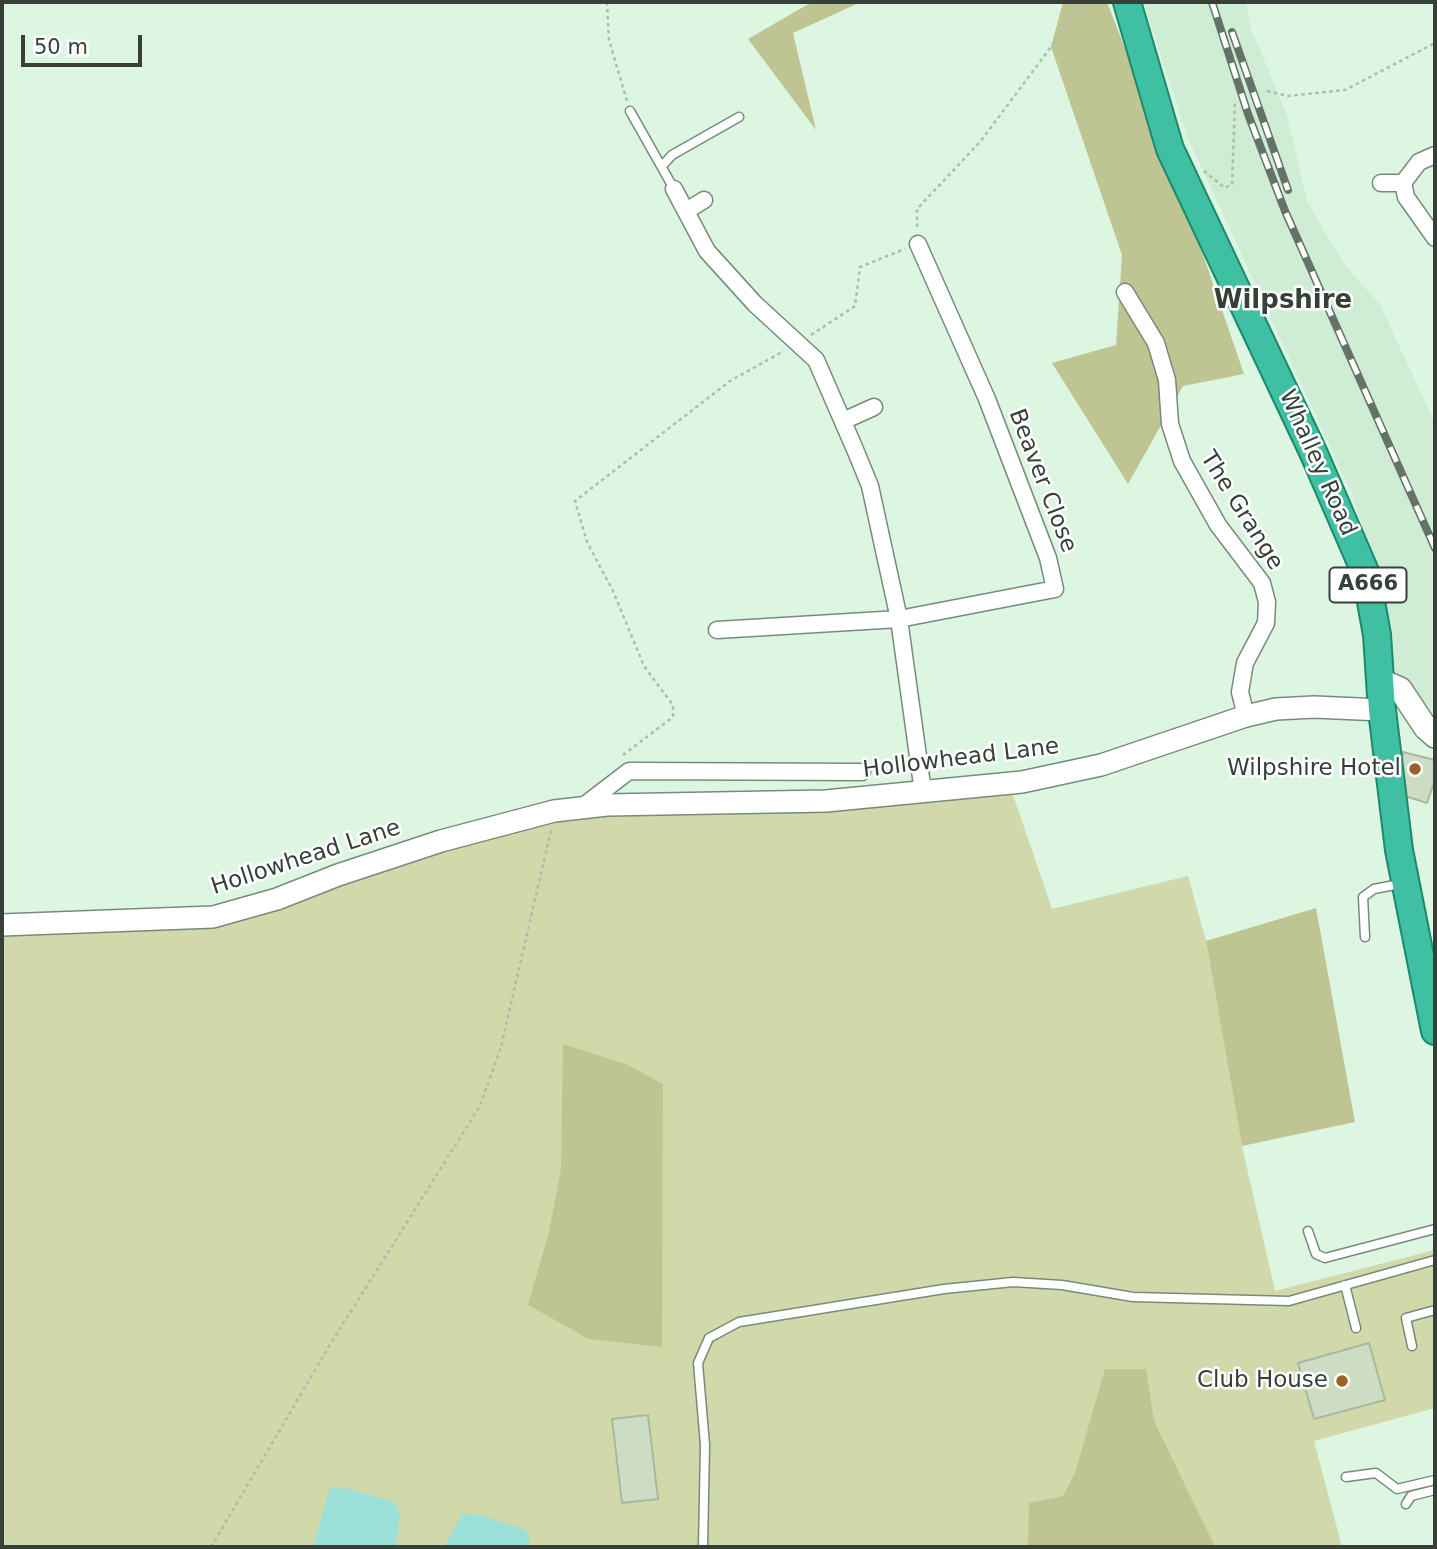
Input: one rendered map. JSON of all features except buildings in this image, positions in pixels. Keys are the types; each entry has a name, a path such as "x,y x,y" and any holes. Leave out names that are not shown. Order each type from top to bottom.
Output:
{"highway":[{"name":"Whalley Road","path":"1127,2 1170,149 1314,454 1366,575 1377,635 1382,710 1405,883 1435,1031"}],"main road":[{"path":"1379,680 1399,689 1426,728 1435,736"}],"street":[{"path":"1435,155 1419,162 1404,183 1406,197 1435,238"},
{"path":"1381,183 1404,183"},
{"path":"674,189 707,251 797,344 816,360 870,486 900,619 923,792"},
{"path":"686,211 704,200"},
{"name":"Beaver Close","path":"900,619 1055,589 1048,558 987,400 918,244"},
{"name":"The Grange","path":"1125,292 1156,343 1167,380 1170,424 1182,461 1218,525 1262,583 1267,602 1266,623 1243,673 1240,692 1246,716"},
{"path":"843,421 874,407"},
{"path":"717,629 900,619"},
{"name":"Hollowhead Lane","path":"2,925 214,917 277,899 338,874 441,841 554,811 826,801 1022,782 1101,765 1246,716 1276,709 1314,707 1382,710"},
{"name":"Hollowhead Lane","path":"580,808 629,771 862,772"}],"lane":[{"path":"630,111 674,189"},
{"path":"662,166 671,155 739,117"},
{"path":"1365,937 1363,897 1374,889 1405,883"},
{"path":"1308,1231 1316,1254 1325,1258 1435,1229"},
{"path":"703,1547 705,1445 698,1363 709,1338 739,1322 944,1289 1013,1282 1133,1297 1289,1301 1435,1261"},
{"path":"1345,1285 1356,1328"},
{"path":"1412,1346 1406,1318 1435,1310"},
{"path":"1346,1477 1376,1473 1397,1489 1435,1480"},
{"path":"1406,1504 1411,1496 1435,1490"}],"path":[{"path":"607,2 612,52 630,111"},
{"path":"614,762 673,717 673,705 644,666 613,591 587,542 575,501 730,381 797,344 855,306 860,267 918,244 917,209 980,142 1051,47 1080,2"},
{"path":"1268,91 1288,96 1345,90 1435,43"},
{"path":"1181,174 1206,171 1225,188 1230,188 1235,102"},
{"path":"211,1547 331,1343 480,1106 501,1047 554,811"}],"shaded area":[{"path":"812,2 861,2 793,33 816,130 748,39"},
{"path":"1063,2 1107,2 1185,202 1244,374 1183,386 1128,484 1052,363 1116,345 1122,255 1051,47"},
{"path":"1143,2 1246,2 1251,28 1287,115 1307,201 1343,262 1380,305 1435,423 1435,714 1401,675 1394,673 1376,569 1351,492 1187,136"},
{"path":"1009,783 1052,909 1188,876 1206,941 1242,1146 1275,1291 1435,1250 1435,1408 1314,1441 1342,1547 2,1547 2,925 213,917 511,821"},
{"path":"1316,908 1355,1122 1242,1146 1206,941"},
{"path":"563,1044 628,1065 663,1084 662,1347 589,1339 528,1305 549,1232 561,1168"},
{"path":"1105,1369 1146,1369 1154,1421 1215,1547 1028,1547 1029,1503 1063,1496 1075,1473"}],"water":[{"path":"330,1487 349,1489 394,1502 400,1512 396,1547 313,1547"},
{"path":"463,1513 480,1515 526,1530 530,1541 527,1547 444,1547"}],"railway":[{"path":"1212,2 1248,114 1285,211 1435,548"},
{"path":"1232,32 1288,190"}],"place":[{"name":"Wilpshire Hotel","path":"1415,769"},
{"name":"Club House","path":"1342,1381"}],"district":[{"name":"Wilpshire","path":"1283,301"}]}
